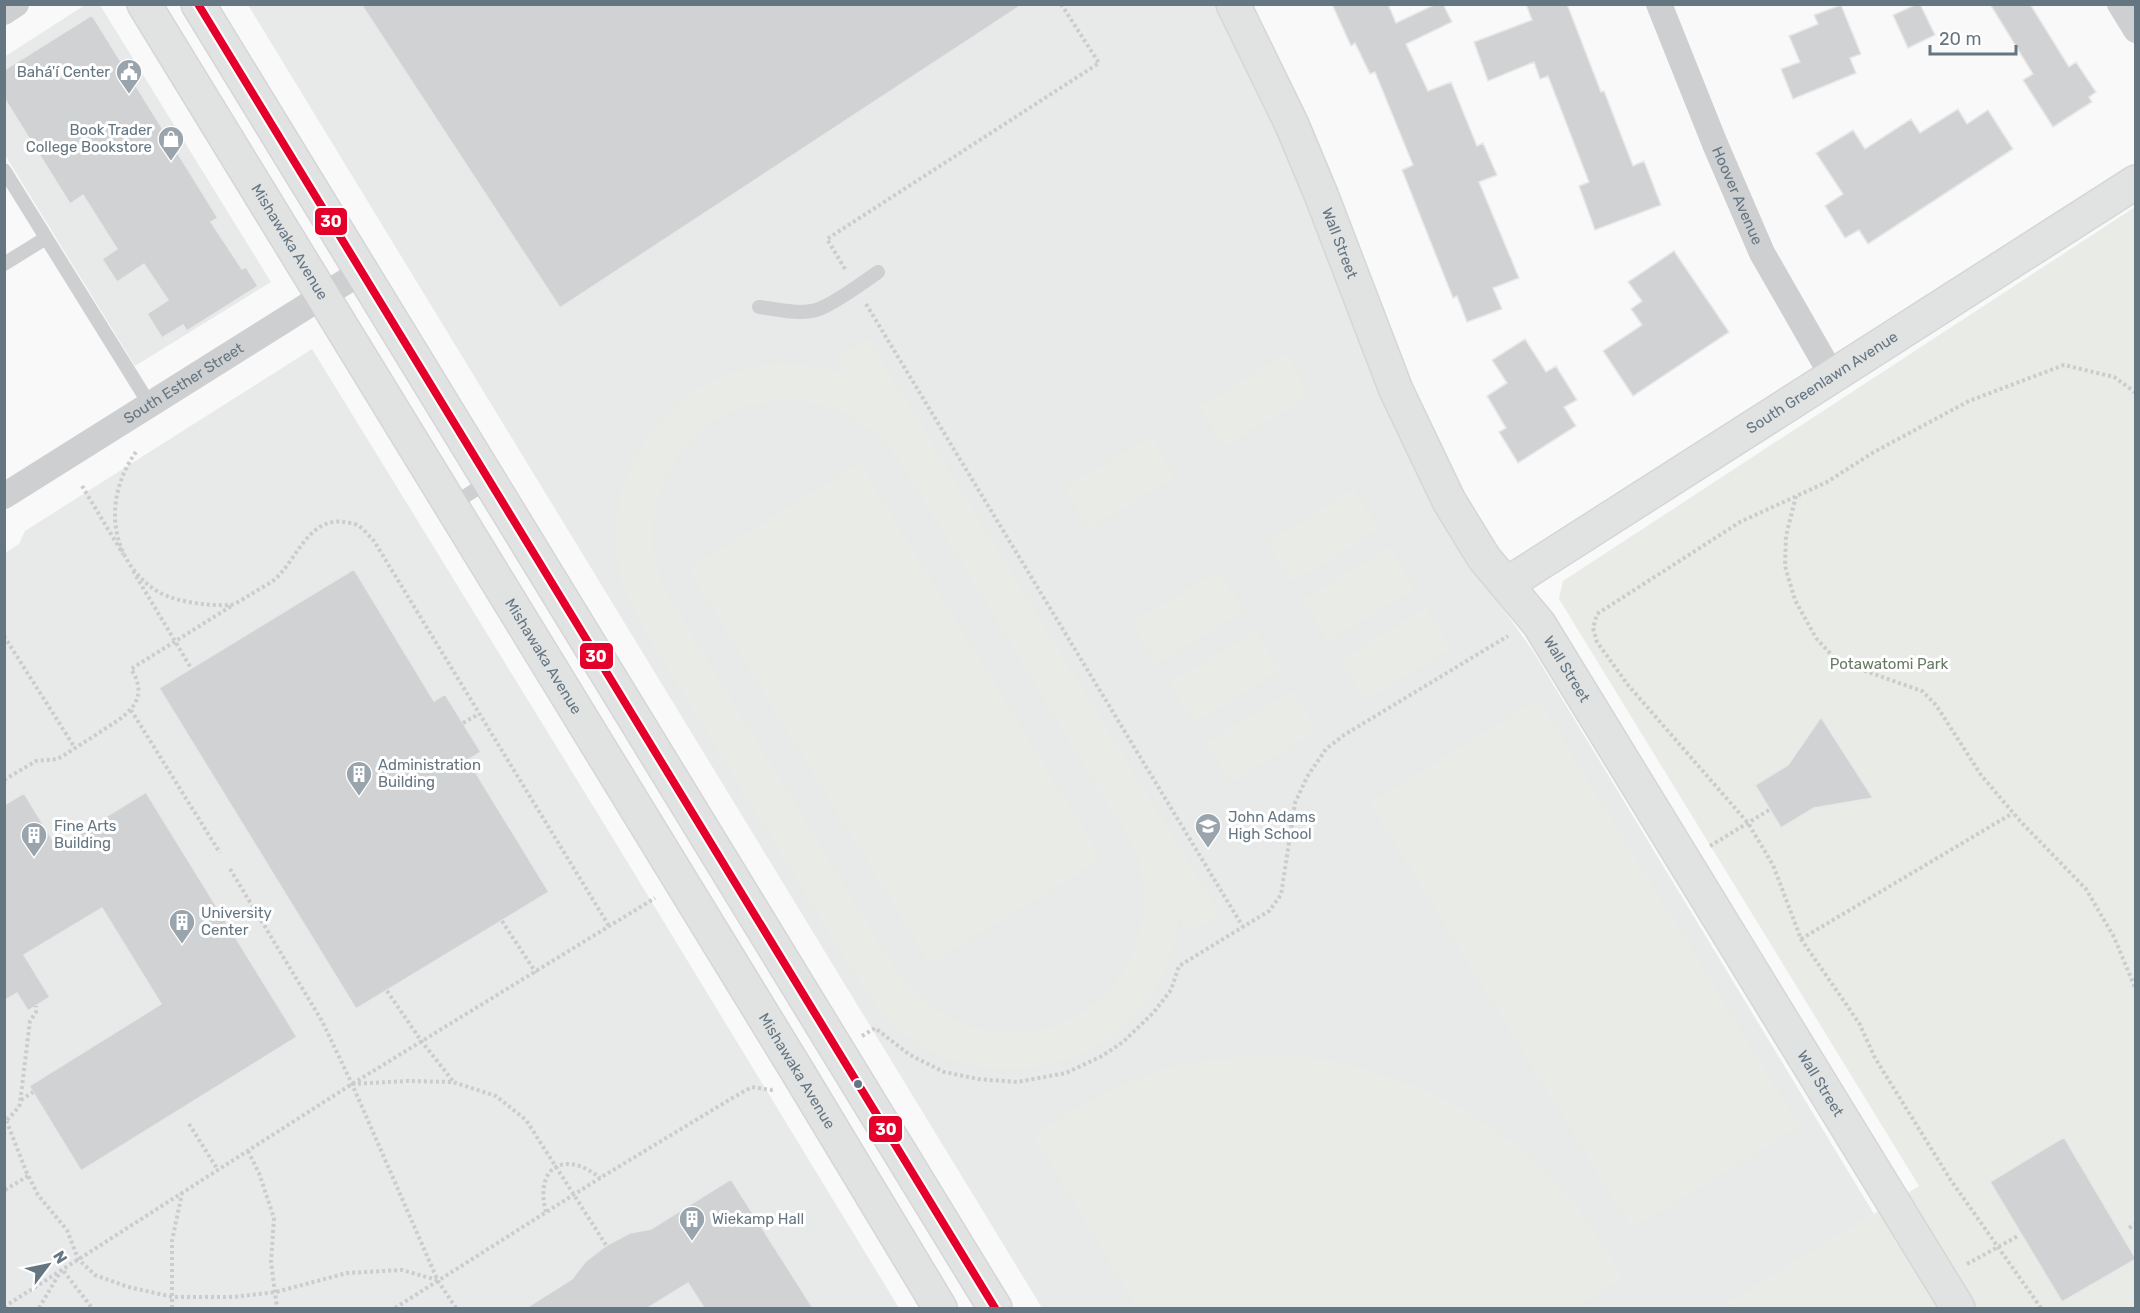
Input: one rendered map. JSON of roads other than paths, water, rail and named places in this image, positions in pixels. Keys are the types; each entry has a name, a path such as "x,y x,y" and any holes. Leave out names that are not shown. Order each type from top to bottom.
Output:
{"main road":[{"name":"Mishawaka Avenue","path":"144,4 940,1308"},
{"path":"198,4 995,1308"},
{"name":"Wall Street","path":"1233,4 1300,145 1396,390 1449,501 1484,558 1534,619 1958,1308"},
{"name":"South Greenlawn Avenue","path":"1507,584 2136,182"}],"street":[{"path":"4,12 16,4"},
{"name":"Hoover Avenue","path":"1659,4 1762,254 1833,377"},
{"path":"2120,4 2136,30"},
{"name":"South Esther Street","path":"4,496 361,272"}],"lane":[{"path":"4,170 150,405"},
{"path":"4,264 46,238"},
{"path":"759,307 788,311 817,310 878,272"},
{"path":"450,506 489,481"}],"place":[{"name":"Bahá'í Center","path":"129,95"},
{"name":"Book Trader College Bookstore","path":"171,162"},
{"name":"Administration Building","path":"359,797"},
{"name":"John Adams High School","path":"1208,849"},
{"name":"Fine Arts Building","path":"34,858"},
{"name":"University Center","path":"182,945"},
{"name":"Wiekamp Hall","path":"692,1242"}],"park label":[{"name":"Potawatomi Park","path":"1889,664"}]}
